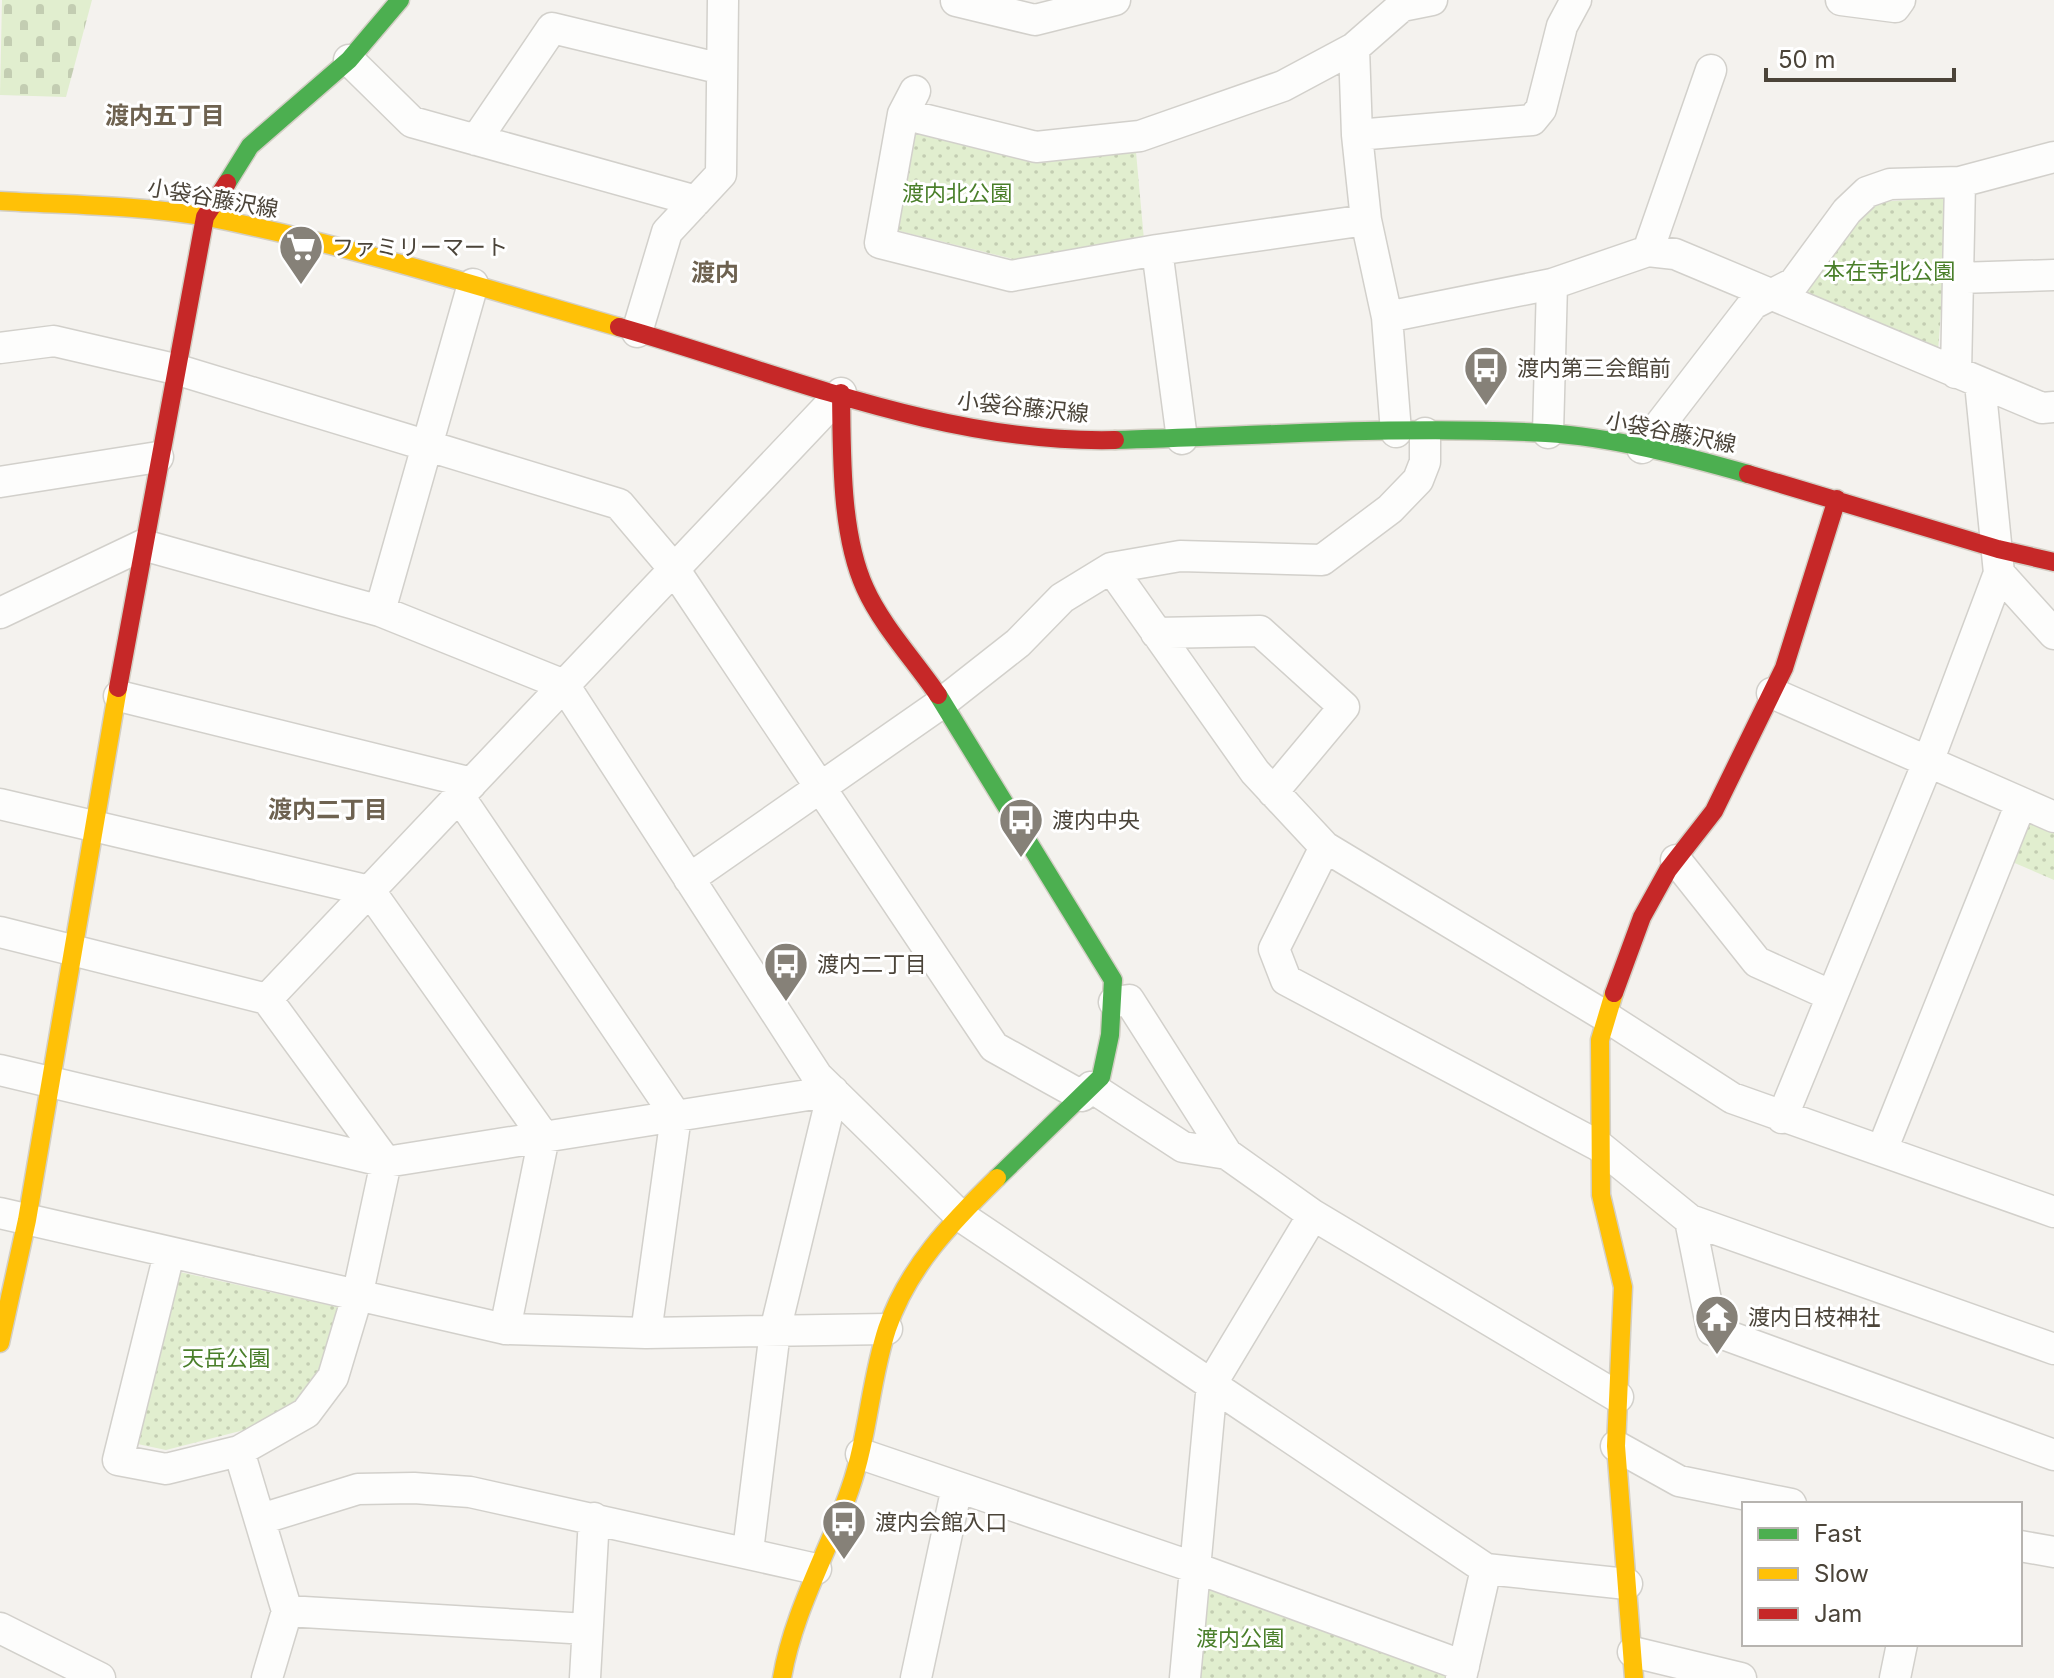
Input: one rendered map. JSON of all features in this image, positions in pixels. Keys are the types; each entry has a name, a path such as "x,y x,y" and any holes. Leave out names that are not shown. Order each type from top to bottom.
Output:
{"street":[{"path":"0,1343 13,1217 52,1082 158,457 205,217 250,146 349,60 400,0"},
{"path":"637,332 667,232 721,174 723,0"},
{"path":"954,7 1035,20 1115,0"},
{"path":"1366,220 1157,250 1011,276 880,243 909,102 1036,147 1140,136 1283,86 1354,48 1401,3 1432,0"},
{"path":"1357,135 1532,120 1541,109 1562,26 1576,0"},
{"path":"1841,0 1895,7 1900,0"},
{"path":"476,140 552,28 722,69"},
{"path":"689,879 821,790 943,702 1018,643 1062,598 1111,568 1180,556 1322,560 1390,509 1418,480 1425,462 1410,432 1366,220 1357,135 1354,48"},
{"path":"349,60 412,122 696,201"},
{"path":"1648,251 1711,70"},
{"path":"1642,448 1753,304 1794,283 1847,211 1867,192 1890,184 1960,182 2054,157"},
{"path":"1960,182 1958,278 1968,378 1999,561 2054,634"},
{"name":"小袋谷藤沢線","path":"0,201 86,204 205,217 473,284 926,420 1012,433 1101,440 1410,432 1548,433 1700,460 1837,499 1999,561 2054,562"},
{"path":"1157,250 1182,439"},
{"path":"1387,317 1552,284 1648,251 1675,254 2042,408 2054,407"},
{"path":"1958,278 2054,275"},
{"path":"380,611 473,284"},
{"path":"1548,433 1552,284"},
{"path":"0,348 54,341 175,369 619,504 674,569 994,1047 1087,1091 1183,1147 1227,1154"},
{"path":"267,999 841,393"},
{"path":"782,1678 788,1642 861,1454 887,1329 912,1273 959,1215 1101,1077 1114,1002 1113,980 943,702 867,592 857,568 842,469 841,393"},
{"path":"0,482 158,457"},
{"path":"1741,1678 1633,1665 1616,1446 1623,1287 1601,1195 1600,1040 1605,1016 1642,917 1676,860 1714,811 1784,668 1837,499"},
{"path":"0,613 143,545 380,611 564,685 817,1076 959,1215 1486,1569 1627,1584"},
{"path":"1782,1118 1928,762 1999,561"},
{"path":"1111,568 1255,772 1325,847 1605,1016 1732,1098 2054,1212"},
{"path":"1156,633 1260,631 1344,707 1273,792"},
{"path":"1772,693 2054,817"},
{"path":"119,696 466,789 676,1116 646,1333"},
{"path":"1882,1150 2021,803"},
{"path":"0,804 370,891 544,1137 505,1329"},
{"path":"1325,847 1274,949 1286,980 1599,1146 1690,1220 2054,1349"},
{"path":"1676,860 1757,962 1830,995"},
{"path":"0,932 267,999 386,1162 357,1297 333,1377 306,1413 239,1451 166,1469 118,1460 169,1254"},
{"path":"1114,1002 1129,1000 1227,1154 1313,1215 1618,1397"},
{"path":"0,1070 386,1162 833,1091"},
{"path":"748,1551 775,1331 833,1091"},
{"path":"1185,1678 1212,1383 1313,1215"},
{"path":"13,1217 505,1329 646,1333 887,1329"},
{"path":"1690,1220 1712,1330 2054,1455"},
{"path":"1616,1446 1679,1481 1781,1502"},
{"path":"239,1451 287,1611 267,1678"},
{"path":"861,1454 1193,1567 1463,1672 1486,1569"},
{"path":"916,1678 957,1487"},
{"path":"261,1519 358,1489 414,1488 470,1492 748,1551 816,1569"},
{"path":"585,1678 594,1518"},
{"path":"2022,1546 2054,1552"},
{"path":"287,1611 587,1629"},
{"path":"0,1628 100,1678"},
{"path":"1895,1678 1902,1646"}],"green space":[{"path":"2,0 92,0 66,97 0,95"},
{"name":"渡内北公園","path":"911,129 1039,163 1136,152 1144,240 1017,260 891,229"},
{"name":"本在寺北公園","path":"1950,197 1938,351 1790,290 1879,202"},
{"path":"2027,817 2054,828 2054,880 2010,861"},
{"name":"天岳公園","path":"171,1270 342,1308 322,1373 298,1404 268,1424 166,1450 128,1442"},
{"name":"渡内公園","path":"1204,1585 1450,1673 1449,1678 1197,1678"}],"traffic: fast":[{"path":"227,183 250,146 349,60 400,0"},
{"path":"1115,440 1384,431 1546,433 1622,443 1748,474"},
{"path":"938,695 1113,980 1110,1035 1101,1077 997,1178"}],"traffic: slow":[{"path":"0,201 130,208 207,217 362,253 619,327"},
{"path":"0,1343 27,1220 118,688"},
{"path":"1614,993 1600,1040 1601,1195 1623,1287 1616,1446 1634,1678"},
{"path":"782,1678 794,1630 856,1470 881,1349 896,1307 906,1286 933,1247 997,1178"}],"traffic: jam":[{"path":"118,688 205,217 227,183"},
{"path":"619,327 802,384 925,418 1051,438 1115,440"},
{"path":"841,393 844,492 857,566 880,616 938,695"},
{"path":"1748,474 1998,549 2054,562"},
{"path":"1614,993 1642,917 1668,870 1714,811 1784,668 1837,499"}],"place":[{"name":"ファミリーマート","path":"301,286"},
{"name":"渡内第三会館前","path":"1486,407"},
{"name":"渡内中央","path":"1021,859"},
{"name":"渡内二丁目","path":"786,1003"},
{"name":"渡内日枝神社","path":"1717,1356"},
{"name":"渡内会館入口","path":"844,1561"}],"district":[{"name":"渡内五丁目","path":"165,116"},
{"name":"渡内","path":"715,273"},
{"name":"渡内二丁目","path":"328,810"}]}
